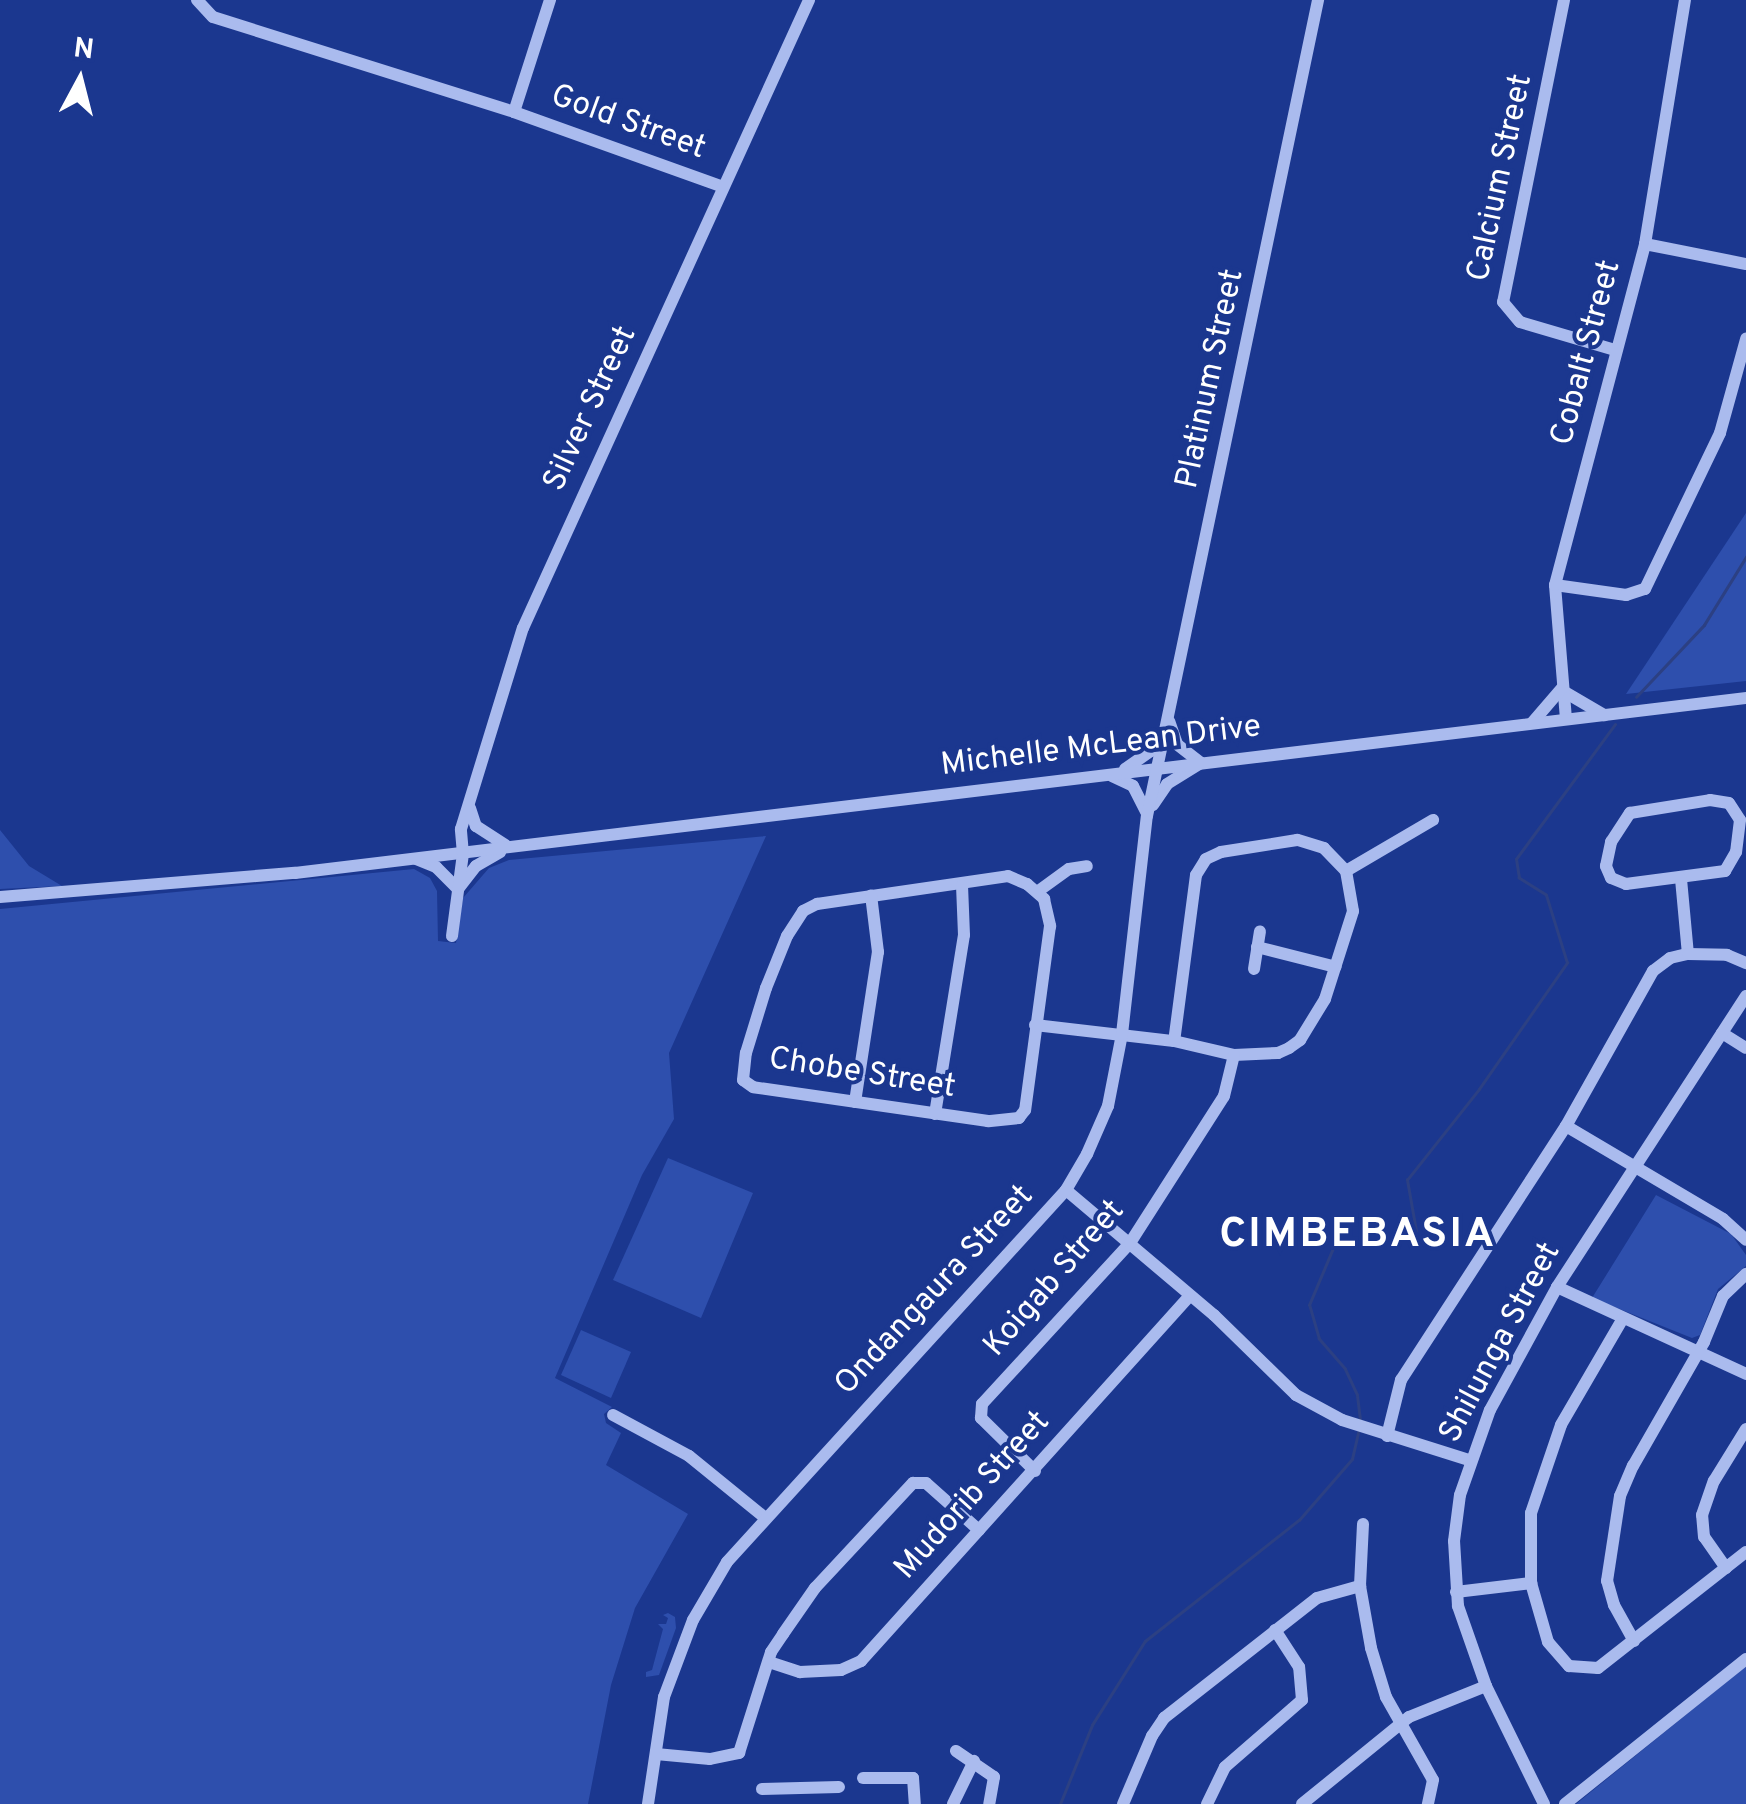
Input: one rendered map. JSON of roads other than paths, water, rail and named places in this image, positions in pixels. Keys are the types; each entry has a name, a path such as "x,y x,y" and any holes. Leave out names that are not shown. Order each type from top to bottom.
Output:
{"street":[{"name":"Gold Street","path":"198,0 213,17 514,112 723,186"},
{"name":"Gold Street","path":"514,112 550,0"},
{"name":"Silver Street","path":"452,936 463,854 461,829 523,628 809,0"},
{"name":"Platinum Street","path":"1157,769 1318,0"},
{"name":"Calcium Street","path":"1564,0 1503,302 1520,322 1614,350"},
{"name":"Cobalt Street","path":"1566,720 1555,585 1645,244 1685,0"},
{"path":"1645,244 1746,264"},
{"path":"1555,585 1626,595 1645,589 1652,580 1720,433 1746,339"},
{"path":"1532,723 1563,690 1604,714"},
{"name":"Michelle McLean Drive","path":"0,897 295,874 1746,698"},
{"path":"1147,816 1167,784 1200,764 1176,744 1169,721"},
{"path":"1110,775 1151,751 1169,721"},
{"name":"Ondangaura Street","path":"648,1804 664,1698 692,1620 726,1562 1066,1190 1108,1106 1122,1034 1147,816 1157,769"},
{"path":"1110,775 1133,786 1144,802 1147,816"},
{"path":"470,800 476,826 493,841 512,847"},
{"path":"1710,800 1729,803 1740,820 1733,861 1721,873 1680,879 1626,884 1612,878 1606,859 1617,826 1630,813 1650,807 1710,800"},
{"path":"1346,871 1433,820"},
{"path":"1036,1025 1174,1041 1234,1055 1278,1053 1300,1040 1326,999 1354,911 1346,871 1324,848 1308,841 1222,852 1206,859 1196,875 1174,1041"},
{"path":"414,858 436,867 458,889 476,866 512,847"},
{"path":"1038,892 1069,869 1087,866"},
{"name":"Chobe Street","path":"1008,876 1038,892 1044,900 1050,926 1025,1110 1019,1118 988,1121 935,1114 753,1087 743,1080 766,988 796,921 816,904 962,886 1008,876"},
{"path":"1680,879 1688,954"},
{"path":"935,1114 964,935 962,886"},
{"path":"855,1102 878,952 872,896"},
{"path":"1254,969 1260,930"},
{"path":"1258,947 1336,967"},
{"path":"1386,1436 1402,1380 1566,1126 1653,970 1670,958 1688,954 1727,956 1746,963"},
{"name":"Shilunga Street","path":"1544,1804 1486,1686 1456,1592 1456,1525 1470,1460 1490,1410 1557,1287 1746,996"},
{"path":"1722,1032 1746,1048"},
{"name":"Koigab Street","path":"1035,1471 981,1418 982,1404 1130,1244 1224,1096 1234,1055"},
{"path":"1566,1126 1723,1219 1746,1240"},
{"path":"1066,1190 1232,1330 1296,1395 1342,1420 1470,1460"},
{"path":"1634,1641 1614,1606 1607,1581 1618,1506 1629,1473 1698,1350 1726,1290 1746,1274"},
{"path":"1557,1287 1746,1374"},
{"name":"Mudorib Street","path":"769,1662 800,1672 841,1670 861,1661 1190,1298"},
{"path":"1622,1320 1568,1410 1537,1493 1528,1540 1539,1625 1558,1658 1568,1666 1598,1668 1746,1552"},
{"path":"613,1416 689,1456 764,1517"},
{"path":"1726,1568 1704,1537 1702,1516 1714,1480 1746,1430"},
{"path":"656,1754 710,1759 739,1753 777,1643 815,1588 912,1483 926,1483 979,1530"},
{"path":"1363,1524 1360,1586 1379,1677 1433,1780 1428,1804"},
{"path":"1456,1592 1531,1584"},
{"path":"1123,1804 1159,1723 1316,1598 1360,1586"},
{"path":"1208,1804 1225,1767 1302,1700 1296,1659 1275,1630"},
{"path":"1565,1804 1746,1659"},
{"path":"1302,1804 1414,1715 1486,1686"},
{"path":"956,1751 994,1777 990,1804"},
{"path":"953,1804 974,1760"},
{"path":"863,1778 913,1778 915,1804"},
{"path":"762,1789 839,1787"},
{"path":"796,1804 797,1788"}],"waterway":[{"path":"1636,697 1704,625 1746,557"},
{"path":"1360,1420 1357,1395 1345,1369 1319,1339 1309,1305 1336,1241 1388,1243 1416,1231 1407,1180 1479,1089 1567,963 1546,895 1519,878 1516,859 1615,724"},
{"path":"1060,1804 1092,1725 1145,1641 1299,1520 1352,1459 1358,1432"}],"district":[{"name":"CIMBEBASIA","path":"1358,1236"}]}
